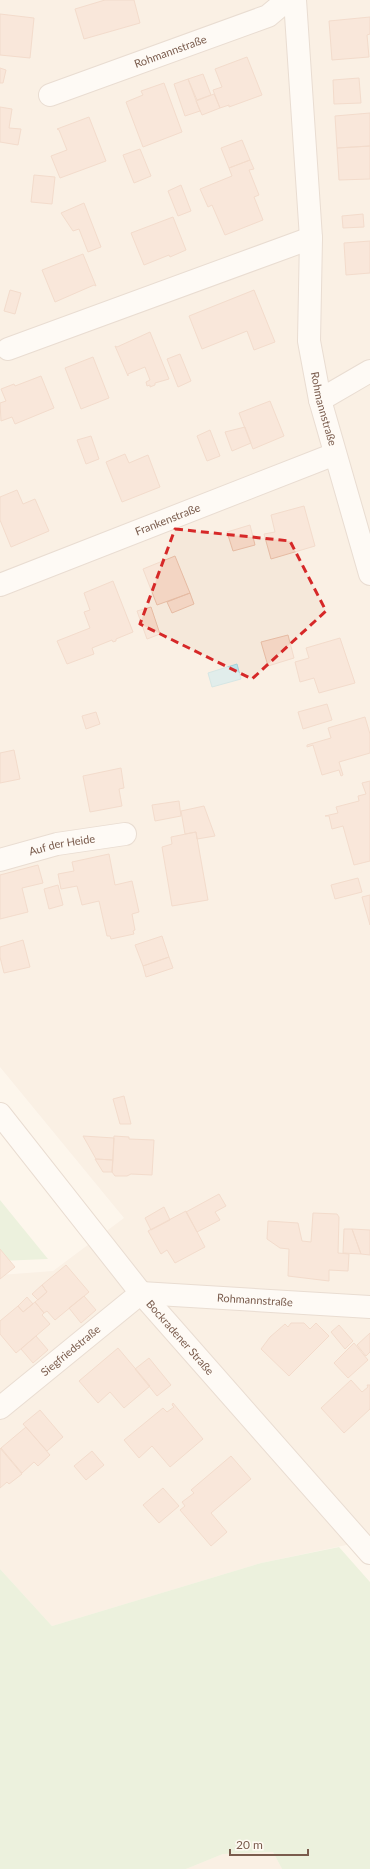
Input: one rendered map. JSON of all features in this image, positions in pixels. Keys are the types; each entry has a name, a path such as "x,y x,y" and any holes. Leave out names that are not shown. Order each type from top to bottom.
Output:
{"street":[{"name":"Rohmannstraße","path":"50,95 268,16 287,0"},
{"name":"Rohmannstraße","path":"296,0 310,238 309,342 320,400 370,574"},
{"path":"8,349 310,238"},
{"path":"320,400 370,370"},
{"name":"Frankenstraße","path":"0,585 335,454"},
{"name":"Auf der Heide","path":"0,860 57,844 125,834"},
{"name":"Bockradener Straße","path":"0,1114 141,1293 370,1553"},
{"name":"Rohmannstraße","path":"141,1293 370,1307"},
{"name":"Siegfriedstraße","path":"0,1408 141,1293"}],"highlighted area":[{"path":"175,529 290,541 326,611 252,679 140,624"}],"shaded area":[{"path":"0,0 370,0 370,1540 261,1563 52,1626 0,1569 0,1275 53,1271 124,1218 0,1067"},
{"path":"273,1852 282,1869 186,1869 223,1854"}],"green space":[{"path":"0,1200 48,1259 0,1261"},
{"path":"339,1547 370,1582 370,1869 282,1869 273,1852 223,1854 186,1869 0,1869 0,1569 52,1626 261,1563"}],"water":[{"path":"237,664 241,679 212,687 208,673"}],"building":[{"path":"105,0 134,0 140,23 84,39 75,9"},
{"path":"0,14 34,18 30,58 0,55"},
{"path":"370,17 370,34 367,35 369,57 332,60 329,21"},
{"path":"247,57 262,95 229,107 229,105 220,108 213,90 222,87 215,69"},
{"path":"0,68 6,70 3,83 0,83"},
{"path":"203,74 211,95 197,100 188,79"},
{"path":"359,78 361,103 334,104 333,80"},
{"path":"188,79 200,111 185,116 174,84"},
{"path":"164,83 182,132 143,147 126,102 143,95 141,91"},
{"path":"214,94 220,108 202,115 196,101"},
{"path":"0,107 12,109 9,128 21,129 18,145 0,142"},
{"path":"370,113 370,146 337,148 335,116"},
{"path":"89,117 106,161 60,178 51,156 67,150 59,130 57,129"},
{"path":"242,140 250,160 229,168 221,148"},
{"path":"370,146 370,179 339,180 337,148"},
{"path":"140,149 151,176 134,183 123,155"},
{"path":"250,160 254,169 249,170 259,195 254,197 263,220 225,235 212,205 208,207 200,189 232,176 229,168"},
{"path":"34,175 55,177 52,204 31,202"},
{"path":"181,185 191,211 178,216 168,191"},
{"path":"84,203 101,247 88,252 79,229 73,231 61,213"},
{"path":"363,214 364,227 343,228 342,216"},
{"path":"173,217 186,250 170,257 169,255 144,265 131,233"},
{"path":"370,241 370,273 346,275 344,243"},
{"path":"83,254 96,286 94,285 55,302 42,270"},
{"path":"10,290 21,293 15,314 4,311"},
{"path":"254,290 275,342 254,350 247,331 202,349 189,316"},
{"path":"150,332 169,379 155,383 155,385 150,387 150,385 147,386 146,382 150,380 145,367 128,374 128,376 115,346 117,347"},
{"path":"180,354 191,381 178,387 167,359"},
{"path":"93,357 109,398 81,409 65,368"},
{"path":"41,376 54,408 15,424 12,417 1,421 0,403 6,401 1,389 14,384 15,386"},
{"path":"270,401 284,436 253,449 239,413"},
{"path":"245,427 251,443 232,451 225,432"},
{"path":"210,430 220,456 207,461 197,436"},
{"path":"91,436 99,459 86,464 77,440"},
{"path":"125,454 129,463 148,455 160,487 122,502 106,462"},
{"path":"17,490 23,504 35,499 49,531 11,547 0,520 0,497"},
{"path":"304,506 315,546 271,559 264,534 275,532 271,515"},
{"path":"250,525 255,545 233,551 227,532"},
{"path":"175,556 190,593 157,605 143,569"},
{"path":"113,581 133,632 116,639 116,641 113,642 112,640 92,648 94,654 67,664 57,641 90,628 84,612 90,610 84,593"},
{"path":"190,593 194,604 172,613 167,602"},
{"path":"151,607 160,634 147,639 137,611"},
{"path":"288,635 294,658 268,666 261,642"},
{"path":"340,638 355,683 319,693 314,678 300,682 295,662 309,658 306,648"},
{"path":"327,704 332,720 303,729 298,712"},
{"path":"96,712 100,724 86,729 82,716"},
{"path":"365,717 370,734 370,753 339,762 343,775 341,776 339,770 322,775 313,745 307,747 307,745 331,738 328,728"},
{"path":"14,750 20,779 0,783 0,753"},
{"path":"121,768 124,788 119,789 122,806 90,812 83,776"},
{"path":"370,781 370,861 354,865 343,826 332,829 329,816 325,816 338,813 336,807 359,801 358,796 366,794 362,783"},
{"path":"179,801 181,816 155,821 152,805"},
{"path":"204,806 215,836 197,839 196,832 185,834 181,811"},
{"path":"196,832 208,900 172,906 162,847 172,844 171,837"},
{"path":"109,854 115,885 132,881 139,912 132,914 135,930 133,931 134,934 111,939 110,936 107,936 99,901 82,905 77,886 61,889 58,874 74,871 72,862"},
{"path":"38,865 43,883 22,888 28,912 0,919 0,875"},
{"path":"358,878 362,892 335,899 331,885"},
{"path":"58,885 63,905 49,909 44,889"},
{"path":"370,895 370,925 362,897"},
{"path":"162,936 169,957 143,966 135,945"},
{"path":"23,940 30,967 4,973 0,957 0,947"},
{"path":"169,957 173,968 146,977 143,966"},
{"path":"124,1096 131,1124 120,1124 113,1099"},
{"path":"83,1136 114,1138 113,1160 96,1159"},
{"path":"114,1136 129,1137 129,1139 154,1140 152,1175 131,1174 127,1176 115,1176 112,1172"},
{"path":"95,1159 113,1160 112,1172 103,1172"},
{"path":"219,1194 226,1206 215,1212 220,1220 197,1232 186,1212"},
{"path":"164,1207 170,1220 151,1230 145,1218"},
{"path":"186,1211 205,1247 175,1263 167,1250 161,1254 148,1231"},
{"path":"313,1213 337,1214 339,1217 338,1253 349,1254 348,1271 329,1270 329,1281 288,1276 289,1249 280,1248 267,1239 268,1221 298,1223 302,1241 311,1242"},
{"path":"344,1229 352,1229 361,1254 343,1253"},
{"path":"352,1229 370,1230 370,1255 361,1254"},
{"path":"0,1249 15,1267 0,1279"},
{"path":"66,1265 89,1292 55,1320 47,1311 44,1313 35,1302 47,1292 42,1285"},
{"path":"42,1285 47,1292 38,1300 32,1294"},
{"path":"84,1296 96,1310 81,1323 69,1308"},
{"path":"27,1297 33,1304 23,1312 18,1306"},
{"path":"35,1302 44,1313 42,1315 50,1324 16,1353 0,1334 0,1321 18,1306 23,1312"},
{"path":"291,1323 304,1323 310,1329 316,1323 329,1336 289,1376 261,1349 270,1337 285,1324 288,1327"},
{"path":"339,1325 353,1341 345,1349 331,1332"},
{"path":"370,1333 370,1352 366,1356 357,1345"},
{"path":"36,1336 48,1350 33,1363 21,1349"},
{"path":"354,1343 368,1360 348,1378 334,1363"},
{"path":"118,1348 150,1386 124,1408 110,1392 98,1403 79,1381"},
{"path":"149,1358 171,1385 157,1396 135,1369"},
{"path":"351,1380 362,1392 368,1387 367,1385 370,1385 370,1409 344,1433 321,1408"},
{"path":"173,1403 203,1439 170,1467 152,1446 139,1458 124,1440 163,1408 167,1412 174,1407 172,1405"},
{"path":"40,1410 63,1437 47,1451 23,1424"},
{"path":"26,1427 50,1455 38,1466 34,1462 22,1473 1,1448"},
{"path":"0,1448 22,1474 9,1484 7,1482 0,1488"},
{"path":"92,1451 104,1465 86,1480 74,1466"},
{"path":"231,1456 251,1479 211,1513 227,1532 211,1546 180,1510 185,1506 182,1502 194,1493 191,1490"},
{"path":"163,1488 179,1506 159,1523 143,1505"}]}
